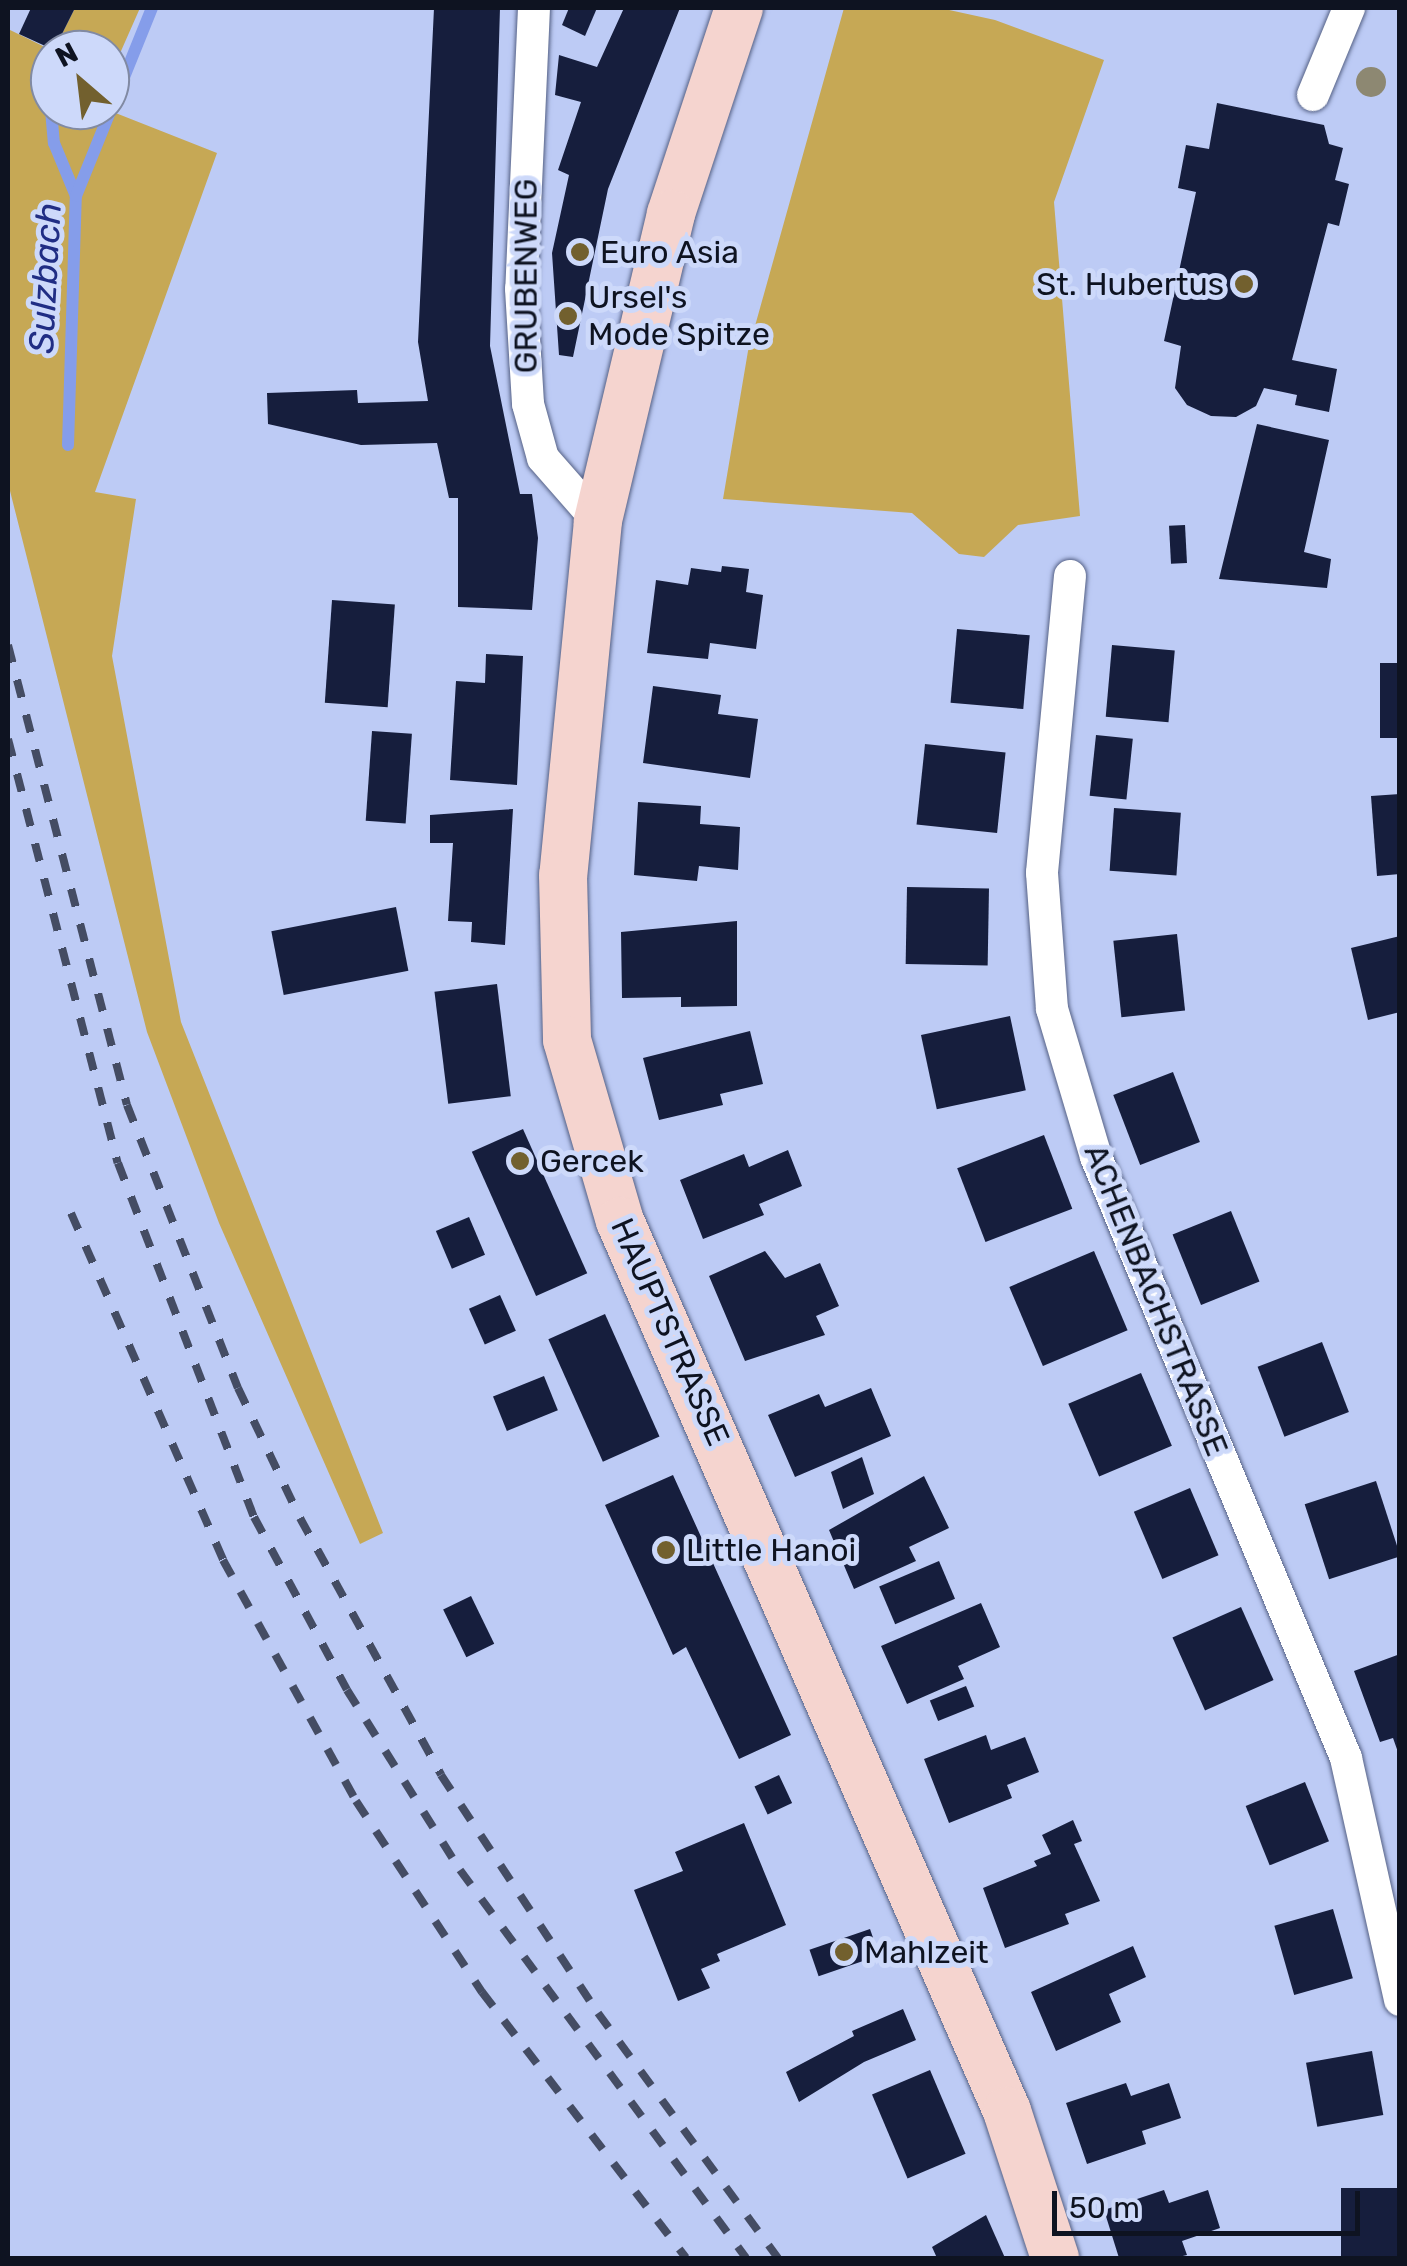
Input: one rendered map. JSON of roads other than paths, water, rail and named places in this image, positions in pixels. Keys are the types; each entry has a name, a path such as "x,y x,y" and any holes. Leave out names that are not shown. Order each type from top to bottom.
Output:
{"main road":[{"name":"HAUPTSTRASSE","path":"738,8 671,214 598,521 563,875 567,1040 580,1101 620,1221 1007,2111 1055,2258"}],"street":[{"name":"GRUBENWEG","path":"534,8 521,288 528,404 542,458 598,521"},
{"path":"1313,95 1349,8"},
{"name":"ACHENBACHSTRASSE","path":"1070,576 1042,873 1052,1009 1096,1157 1346,1758 1400,2000"}],"waterway":[{"name":"Sulzbach","path":"68,445 76,196 152,8"},
{"path":"53,130 54,143 76,196"}],"railway":[{"path":"8,645 127,1105 238,1388 300,1518 441,1775 598,2013 778,2258"},
{"path":"8,739 118,1163 254,1517 347,1690 460,1870 746,2258"},
{"path":"71,1213 223,1560 356,1801 482,1992 686,2258"}],"place":[{"name":"Euro Asia","path":"580,252"},
{"name":"St. Hubertus","path":"1244,284"},
{"name":"Ursel's Mode Spitze","path":"568,316"},
{"name":"Gercek","path":"520,1161"},
{"name":"Little Hanoi","path":"666,1550"},
{"name":"Mahlzeit","path":"844,1952"}]}
